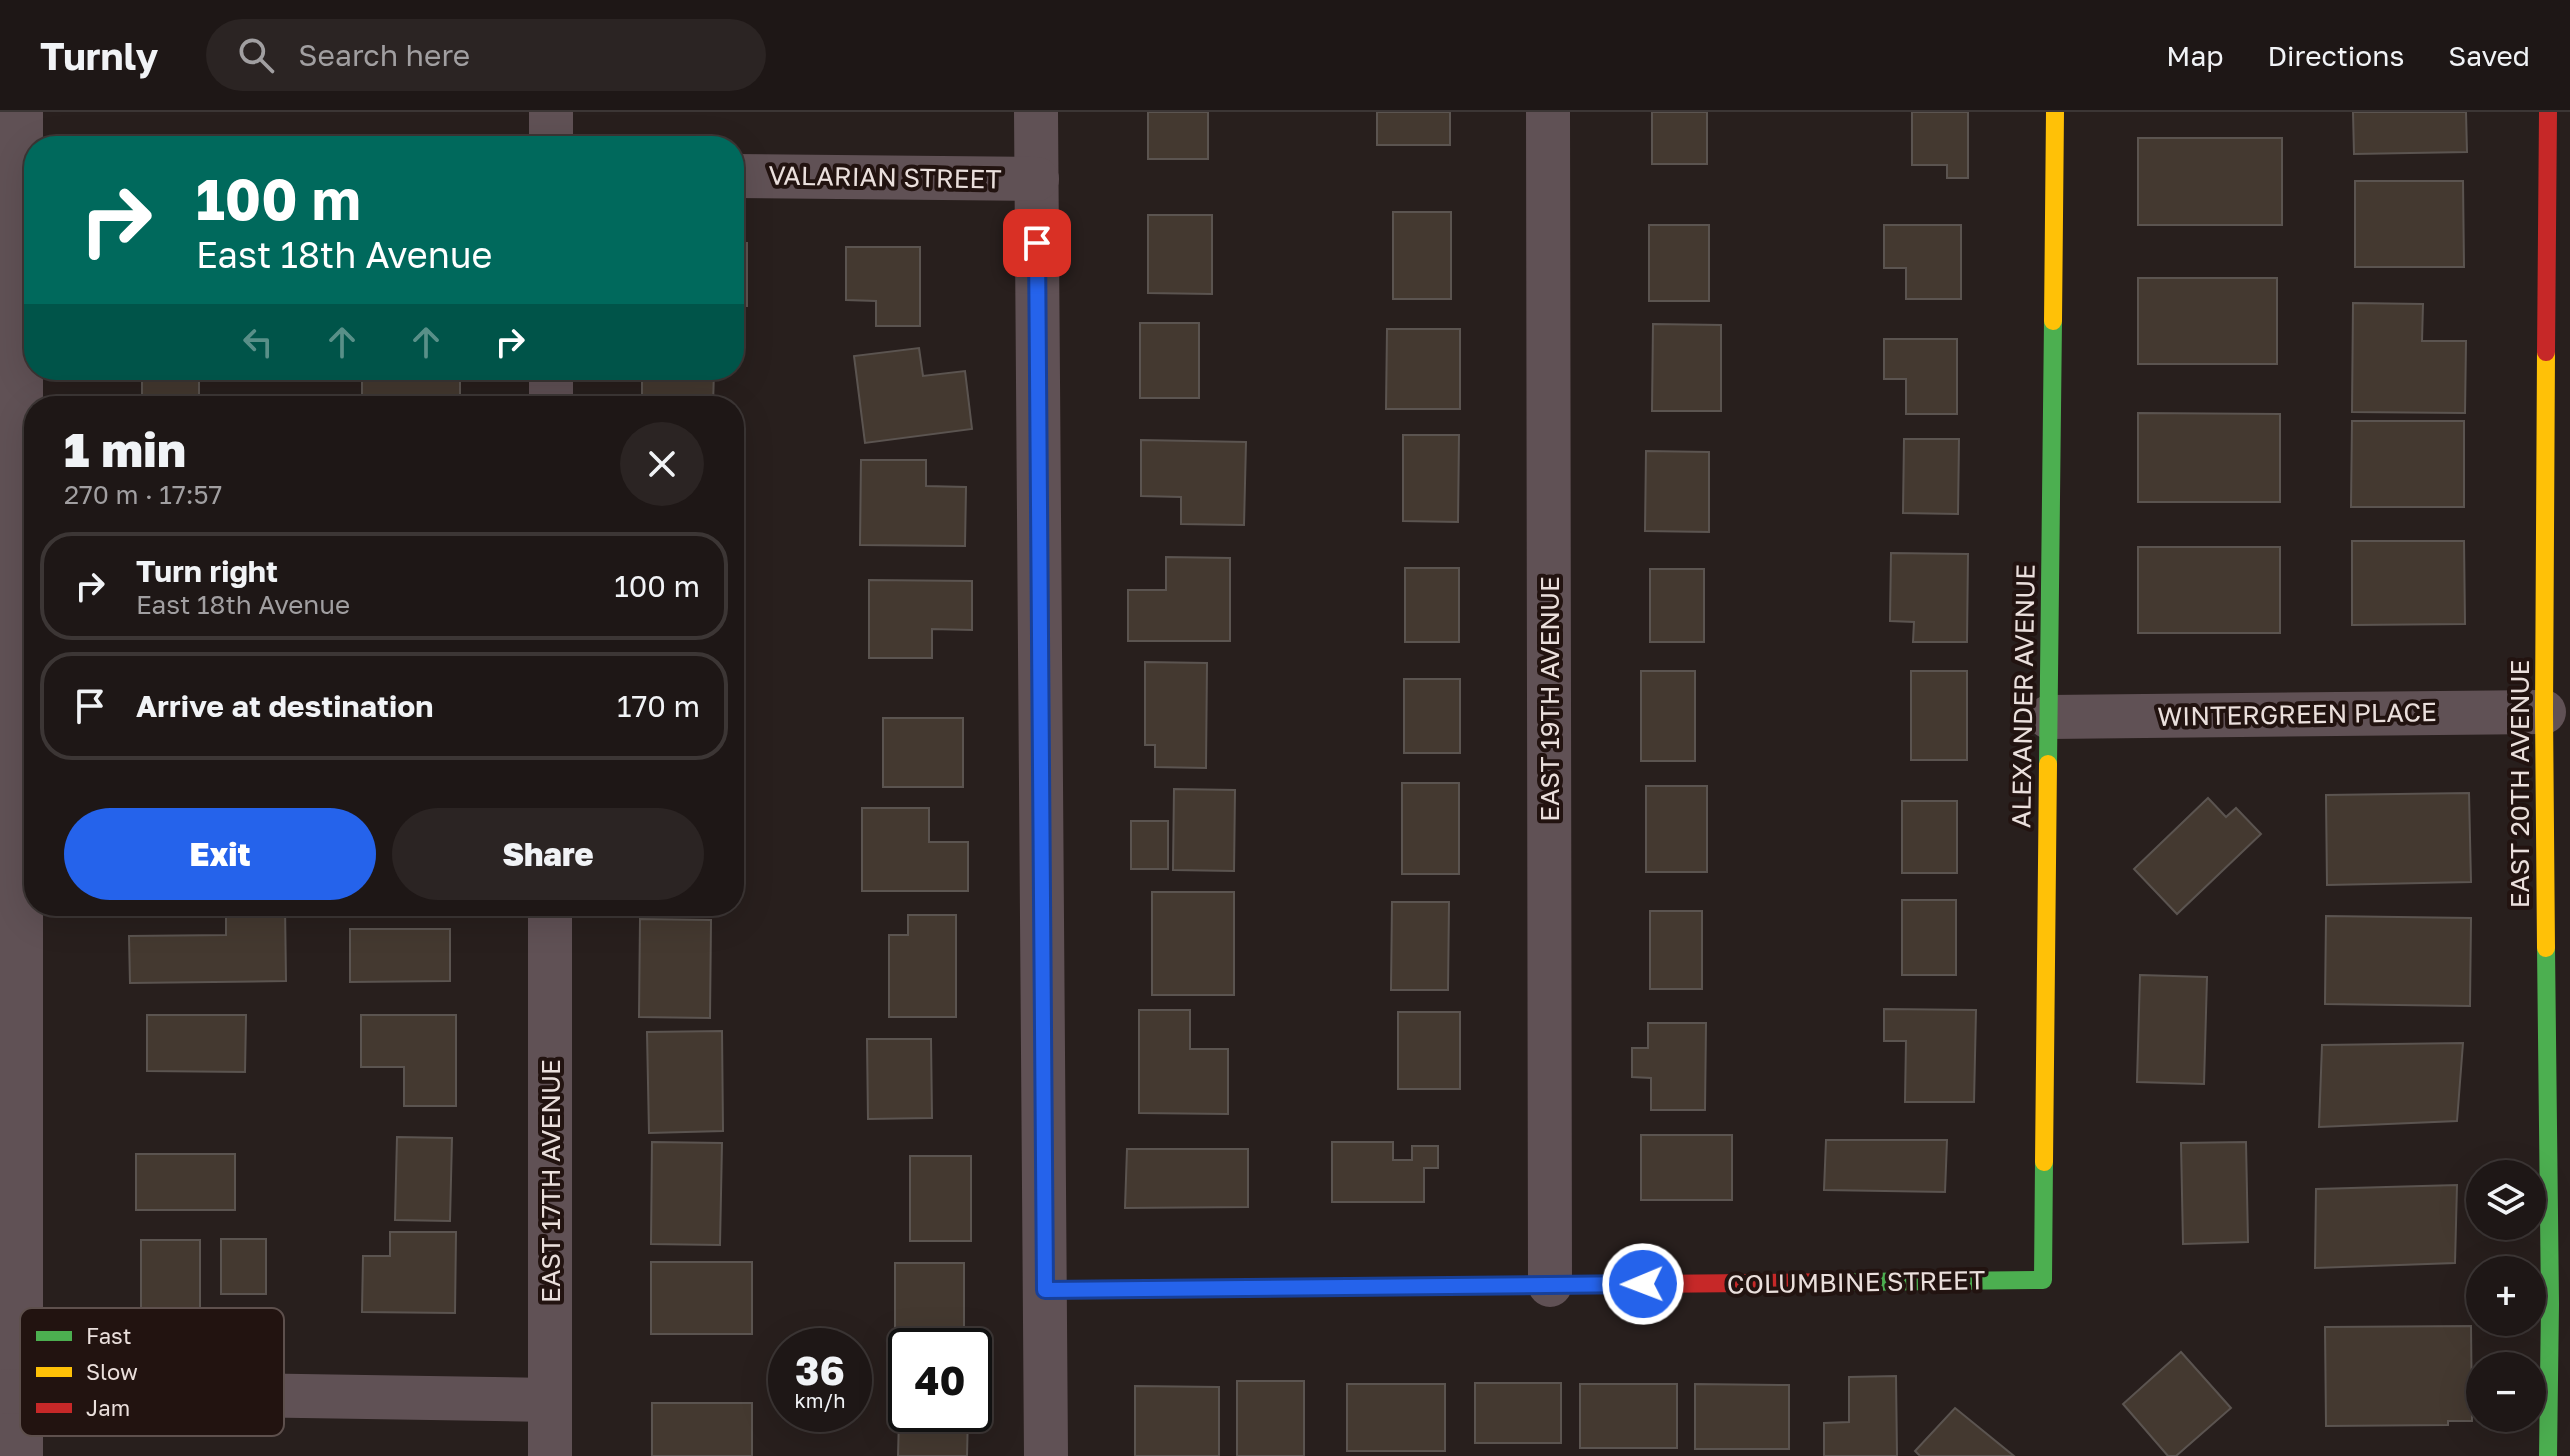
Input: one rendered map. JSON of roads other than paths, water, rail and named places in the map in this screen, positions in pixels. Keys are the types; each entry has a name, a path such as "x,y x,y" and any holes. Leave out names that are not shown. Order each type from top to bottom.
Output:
{"street":[{"path":"21,112 11,777 11,1391 21,1456"},
{"path":"551,112 551,136"},
{"path":"1036,112 1046,1456"},
{"name":"EAST 19TH AVENUE","path":"1548,112 1550,1285"},
{"name":"ALEXANDER AVENUE","path":"2043,1280 2055,112"},
{"name":"EAST 20TH AVENUE","path":"2548,112 2544,712 2557,784 2560,1302 2548,1456"},
{"name":"VALARIAN STREET","path":"744,176 1037,179"},
{"name":"WINTERGREEN PLACE","path":"2049,717 2544,712"},
{"name":"EAST 17TH AVENUE","path":"550,916 550,1456"},
{"name":"COLUMBINE STREET","path":"1045,1290 2043,1280"},
{"path":"284,1396 550,1400"}]}
